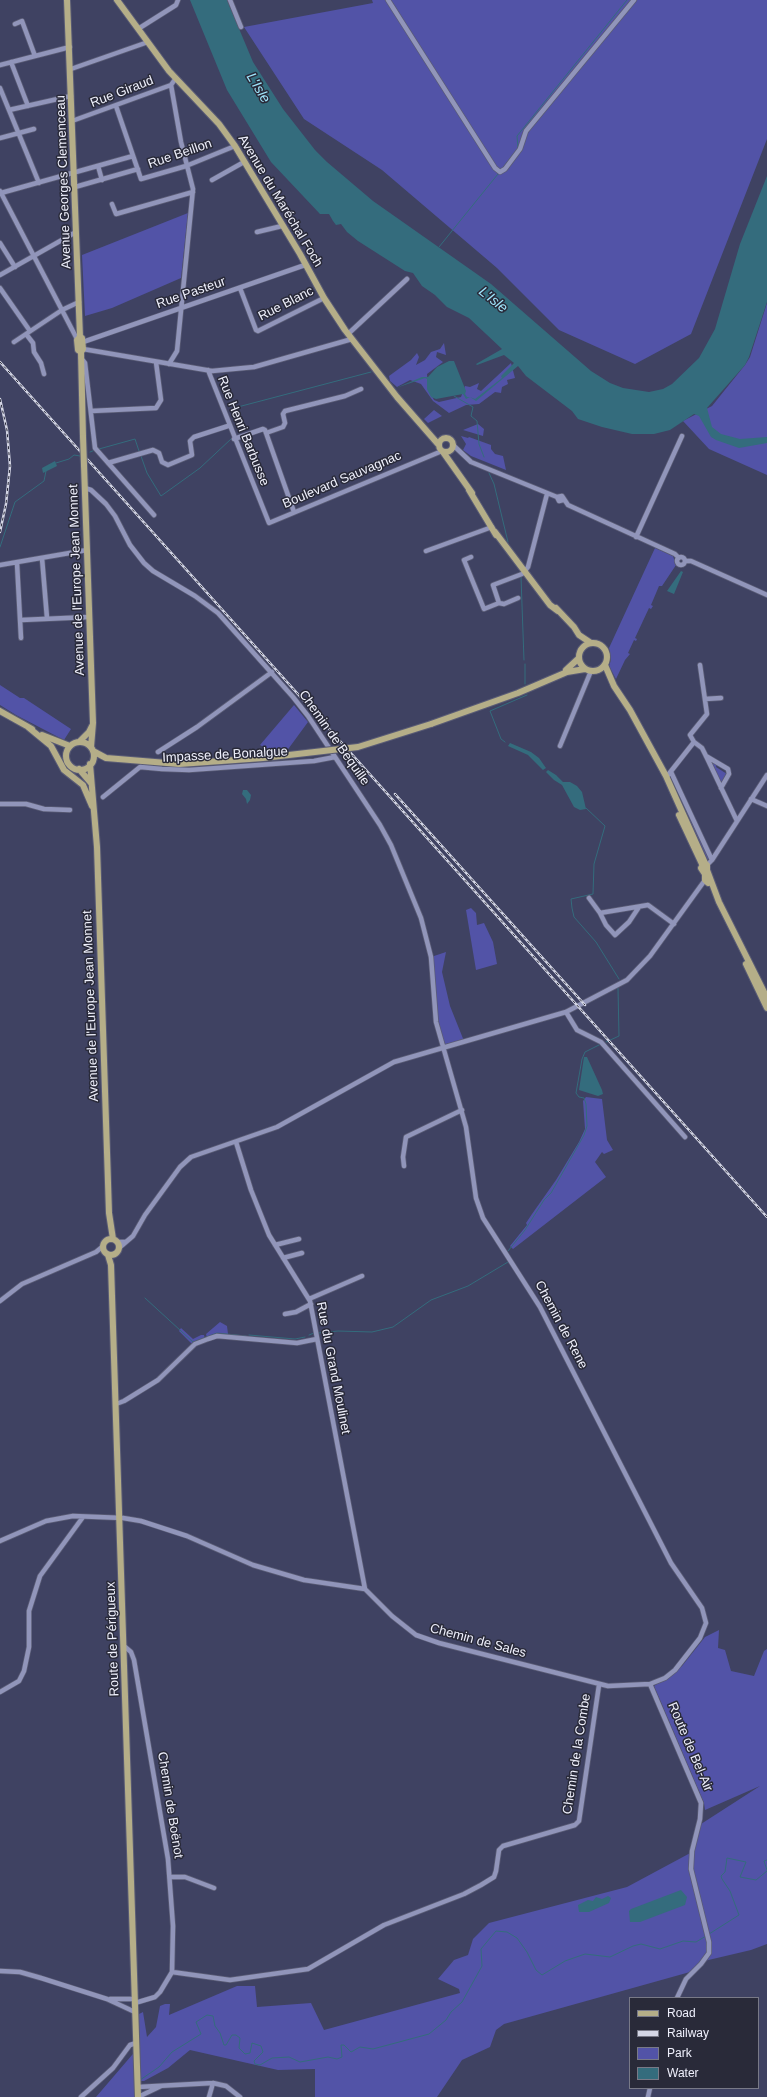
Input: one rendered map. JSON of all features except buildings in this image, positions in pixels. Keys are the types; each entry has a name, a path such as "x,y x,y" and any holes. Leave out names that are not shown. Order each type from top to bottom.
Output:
{"main road":[{"name":"Avenue Georges Clemenceau","path":"68,0 83,437"},
{"name":"Avenue du Maréchal Foch","path":"117,0 176,78 201,103 234,146 324,298 350,336 417,419 445,448 456,471 493,530 523,573"},
{"name":"Avenue du Maréchal Foch","path":"417,419 436,436 450,439 445,448"},
{"name":"Avenue de l'Europe Jean Monnet","path":"83,437 93,723 92,749"},
{"path":"442,438 445,448"},
{"path":"523,573 539,590 550,605 565,618 578,635 591,643 601,645 606,650 607,658 605,665 614,686"},
{"path":"538,685 568,669 579,658 582,649 578,635"},
{"path":"582,649 591,643"},
{"path":"579,658 591,670 603,674 614,686 630,710 653,754 696,855 707,863 708,881 767,1008"},
{"path":"79,769 86,768 91,763 106,758 179,764 263,758 358,747 431,724 538,685 567,672 591,670 605,665"},
{"path":"0,712 45,736 70,746"},
{"path":"66,755 70,746 79,742 89,732 93,723"},
{"path":"28,727 51,746 64,770 83,785 95,814"},
{"path":"45,736 60,747 66,755 68,764 79,769 91,784"},
{"path":"79,742 86,744 106,758"},
{"path":"91,763 92,749"},
{"name":"Avenue de l'Europe Jean Monnet","path":"91,763 91,784 95,814 110,1228 114,1242"},
{"path":"708,881 767,998"},
{"path":"107,1252 114,1242"},
{"path":"107,1252 114,1242"},
{"name":"Route de Périgueux","path":"107,1252 111,1265 138,2097"}],"street":[{"path":"138,29 176,5 178,0"},
{"path":"230,0 241,27"},
{"path":"388,0 495,168 500,172 505,169 520,149 526,131 634,0"},
{"path":"14,24 22,21 35,56"},
{"path":"71,69 148,42"},
{"path":"0,65 70,47"},
{"path":"10,62 28,106"},
{"name":"Rue Giraud","path":"72,121 171,85 176,78"},
{"path":"169,364 177,351 192,192 171,85"},
{"path":"0,88 39,182"},
{"path":"9,110 71,96"},
{"path":"75,187 138,170 116,106"},
{"path":"0,138 34,129"},
{"name":"Rue Beillon","path":"138,170 142,179 186,166 234,146"},
{"path":"133,156 1,192 81,346 156,362 208,370 254,367 350,336 407,279"},
{"path":"212,180 244,162"},
{"path":"98,166 102,180"},
{"path":"112,204 116,214 192,192"},
{"path":"257,232 282,226"},
{"path":"0,276 76,232"},
{"path":"0,243 15,267"},
{"name":"Rue Pasteur","path":"81,346 180,308 305,265"},
{"path":"0,288 28,332 33,343 34,352 41,362 44,374"},
{"name":"Rue Blanc","path":"240,288 256,330 258,331 324,298"},
{"path":"14,342 62,310 79,302"},
{"name":"Avenue Georges Clemenceau","path":"81,346 96,448 154,515"},
{"path":"91,411 156,408 161,400 156,362"},
{"name":"Rue Henri Barbusse","path":"208,370 228,426 269,523"},
{"path":"266,433 283,427 285,423 283,414 285,411 345,396 361,389"},
{"path":"108,463 154,450 159,453 162,462 168,464 192,455 190,441 194,437 228,426"},
{"path":"234,439 262,429 266,433 294,512"},
{"path":"636,537 682,436"},
{"path":"445,448 458,451 472,462 547,494 558,497 562,496 563,500 568,505 581,512 675,554 679,558 678,561 680,564 684,564 685,561 693,562 767,595"},
{"name":"Boulevard Sauvagnac","path":"269,523 445,448"},
{"name":"Chemin de Bequille","path":"85,488 90,490 106,504 115,516 130,545 144,563 153,571 200,599 218,613 272,672 308,716 388,839 421,918 431,957 436,1022 444,1049"},
{"path":"499,603 493,585 523,573 528,567 547,494"},
{"path":"426,550 493,530"},
{"path":"0,565 87,550"},
{"path":"471,557 464,560 484,609 499,603 504,604 518,598"},
{"path":"42,558 47,618"},
{"path":"17,563 21,638"},
{"path":"21,620 47,618 89,618"},
{"path":"700,665 706,699 706,714 690,735 694,742 702,748 737,821"},
{"path":"560,746 591,670"},
{"path":"158,752 197,727 272,672"},
{"path":"706,699 721,698"},
{"path":"694,742 670,773 707,863"},
{"path":"706,756 728,769 729,774 721,788"},
{"name":"Impasse de Bonalgue","path":"103,797 140,767 189,770 314,761 335,757"},
{"path":"707,863 767,775"},
{"path":"752,799 767,806"},
{"path":"0,804 26,804 44,809 70,810"},
{"path":"114,1242 125,1242 133,1236 145,1215 180,1167 191,1157 277,1127 394,1062 444,1049 566,1012 626,980 650,956 708,881"},
{"path":"589,898 600,913 606,925 615,935 629,922 639,907"},
{"path":"600,913 648,905 674,924"},
{"path":"566,1012 577,1030 601,1042 685,1137"},
{"name":"Chemin de Rene","path":"444,1049 462,1110 472,1155 476,1198 483,1218 540,1307 671,1563 696,1599"},
{"path":"404,1166 403,1157 406,1136 462,1110"},
{"name":"Rue du Grand Moulinet","path":"236,1142 251,1190 269,1235 310,1302 365,1589"},
{"path":"275,1245 299,1239"},
{"path":"0,1300 22,1284 96,1252 107,1252"},
{"path":"283,1258 302,1253"},
{"path":"285,1314 296,1312 310,1302 362,1276"},
{"path":"116,1404 124,1402 158,1380 195,1344 212,1337 217,1336 297,1343 317,1338"},
{"path":"0,1541 46,1521 73,1516 120,1518 167,1528 253,1565 304,1580 365,1589"},
{"path":"0,1692 19,1681 24,1671 29,1647 29,1611 40,1576 83,1517"},
{"name":"Chemin de Sales","path":"365,1589 392,1616 416,1635 439,1644 599,1685 650,1684 665,1678 675,1670 700,1638 705,1628 705,1615 696,1599"},
{"name":"Chemin de Boënot","path":"124,1646 130,1652 134,1660 170,1877 173,1926 172,1972"},
{"name":"Route de Bel-Air","path":"650,1684 701,1803 700,1819 692,1851 691,1869 707,1932 709,1953 701,1964 686,1979 678,1997"},
{"name":"Chemin de la Combe","path":"172,1972 230,1980 308,1969 384,1925 464,1894 494,1877 499,1850 504,1846 575,1824 579,1821 599,1685"},
{"path":"170,1877 185,1877 214,1888"},
{"path":"0,1971 20,1972 36,1976 106,1999 135,2012"},
{"path":"106,1999 135,2001 155,1997 160,1992 172,1972"},
{"path":"81,2097 113,2068 130,2045 136,2043"},
{"path":"138,2082 163,2086 213,2083 226,2086 240,2097"},
{"path":"209,2097 213,2083"},
{"path":"138,2097 163,2086"}],"green space":[{"path":"372,0 767,0 767,139 691,334 635,364 559,330 497,268 382,170 304,119 244,27 373,3"},
{"path":"188,213 181,278 112,308 85,316 82,255"},
{"path":"767,303 767,475 709,449 683,421 712,406 745,365 750,357"},
{"path":"444,343 446,355 437,352 436,357 443,362 427,374 428,388 434,400 439,402 461,397 465,386 470,387 479,383 477,389 481,391 511,363 515,378 507,380 508,384 502,387 501,393 495,392 479,404 466,405 449,413 433,401 421,384 410,380 397,387 390,381 389,376 411,360 417,353 419,357 416,365 425,360 431,352 440,349"},
{"path":"434,410 442,416 428,423 424,419"},
{"path":"478,424 484,429 483,436 463,430"},
{"path":"461,436 469,437 491,445 491,449 495,454 503,456 506,470 471,456 463,450 466,444"},
{"path":"655,548 673,556 676,565 662,586 659,586 651,605 653,606 651,609 649,608 635,638 637,639 636,641 634,640 628,653 630,654 625,660 616,679 609,666 611,660 609,648"},
{"path":"0,685 20,698 24,698 71,729 64,740 0,705"},
{"path":"294,705 308,722 286,752 271,751 260,745"},
{"path":"711,761 717,764 716,767 727,774 721,785"},
{"path":"670,778 709,858 707,860 705,859"},
{"path":"471,908 476,913 477,925 484,923 493,942 497,964 476,970 466,910"},
{"path":"446,952 442,972 450,1006 464,1041 445,1045 436,1022 431,957"},
{"path":"586,1097 602,1099 607,1140 613,1150 604,1154 602,1152 595,1162 606,1177 513,1249 510,1246 527,1225 526,1223 556,1180 579,1142 585,1129 583,1101"},
{"path":"220,1322 227,1326 228,1334 207,1338 206,1334"},
{"path":"181,1328 193,1339 204,1335 205,1339 192,1344 179,1331"},
{"path":"719,1630 718,1648 725,1650 731,1671 754,1676 764,1651 767,1649 767,1944 751,1950 700,1962 690,1972 504,2024 496,2030 490,2047 462,2060 437,2097 315,2097 315,2069 278,2070 190,2050 168,2068 144,2081 135,2081 135,2097 96,2097 138,2048 137,2015 143,2012 147,2037 156,2027 160,2006 170,2004 169,2015 237,1986 255,1986 257,2007 311,2003 324,2030 460,1993 459,1989 438,1979 454,1960 468,1955 473,1939 489,1923 627,1887 694,1851 701,1824 760,1786 705,1810 704,1803 654,1686 682,1666 705,1637"}],"water":[{"name":"L'Isle","path":"190,0 227,0 253,62 283,109 315,150 327,162 373,201 491,284 591,371 610,383 623,388 649,392 663,389 672,384 699,358 715,329 740,244 767,176 767,302 745,365 707,408 712,427 721,434 740,439 767,437 767,443 739,448 716,440 711,437 699,416 694,414 670,430 654,434 632,434 602,427 578,419 572,411 526,376 518,366 476,401 470,397 475,399 502,378 501,376 514,363 504,355 477,365 476,364 502,349 469,318 447,307 435,295 422,286 413,273 405,271 358,241 347,232 341,224 336,225 329,214 320,214 271,162 227,90"},
{"path":"449,361 454,361 466,391 465,394 467,397 470,397 466,399 463,394 436,399 431,397 427,389 427,379 425,378 396,388 422,377 428,377 437,367"},
{"path":"55,461 57,466 43,473 42,468"},
{"path":"681,571 683,572 674,594 667,591"},
{"path":"510,743 531,752 539,758 546,768 543,770 528,755 508,746"},
{"path":"548,770 563,782 570,782 577,786 582,792 586,809 580,810 574,807 562,785 546,772"},
{"path":"243,790 247,790 251,795 247,804 246,799 242,794"},
{"path":"584,1057 587,1057 603,1094 598,1096 579,1090"},
{"path":"681,1890 687,1897 685,1905 640,1922 630,1922 629,1911 631,1909"},
{"path":"608,1896 611,1898 609,1903 589,1912 579,1912 578,1905 588,1900 593,1901 596,1897 602,1899"}],"waterway":[{"path":"502,169 518,148 517,136 627,0"},
{"path":"439,247 498,174"},
{"path":"234,408 371,372"},
{"path":"454,396 473,407 471,416 477,421 479,444 484,457"},
{"path":"99,449 135,439 139,451"},
{"path":"141,456 147,473 161,496 200,468 231,439"},
{"path":"90,452 95,450"},
{"path":"56,463 69,459 74,455 80,456"},
{"path":"0,547 15,502 44,481 46,471"},
{"path":"489,473 494,484 508,542"},
{"path":"521,577 524,660"},
{"path":"525,664 525,684"},
{"path":"505,742 501,739 490,711 527,695"},
{"path":"586,808 605,826 594,864 593,894 571,899 572,908 574,917 596,942 619,979"},
{"path":"606,1042 619,1036 618,988"},
{"path":"508,1251 525,1230 544,1200 551,1193 584,1135 587,1126 586,1104 584,1098 579,1097 576,1093 582,1059 585,1052 601,1044"},
{"path":"318,1333 338,1331 372,1332 393,1327 431,1300 468,1286 508,1262"},
{"path":"145,1298 193,1342 217,1333 246,1336"},
{"path":"309,1335 314,1333"},
{"path":"249,1335 295,1339 305,1337"},
{"path":"709,1934 739,1915 730,1891 721,1876 725,1872 727,1858 746,1862 740,1877 756,1880 767,1871"},
{"path":"767,1860 764,1861 767,1870"},
{"path":"140,2080 159,2067 172,2052 201,2034 196,2022 207,2015 213,2016 215,2026 220,2033 224,2045 226,2045 232,2035 236,2035 240,2038 239,2048 245,2054 250,2053 252,2043 261,2046 263,2052 254,2061 255,2064 260,2065 272,2058 289,2057 300,2062 328,2057 337,2059 342,2057 341,2045 344,2045 351,2052 360,2047 373,2049 429,2034 446,2020 451,2012 462,2002 482,1966 481,1949 496,1931 507,1932 517,1938 527,1952 536,1970 542,1975 565,1961 585,1954 610,1957 633,1946 641,1944 660,1949 683,1941 696,1942 706,1936"}],"railway":[{"path":"0,362 767,1217"},
{"path":"0,399 7,430 10,466 6,504 0,532"},
{"path":"395,794 585,1005"}]}
